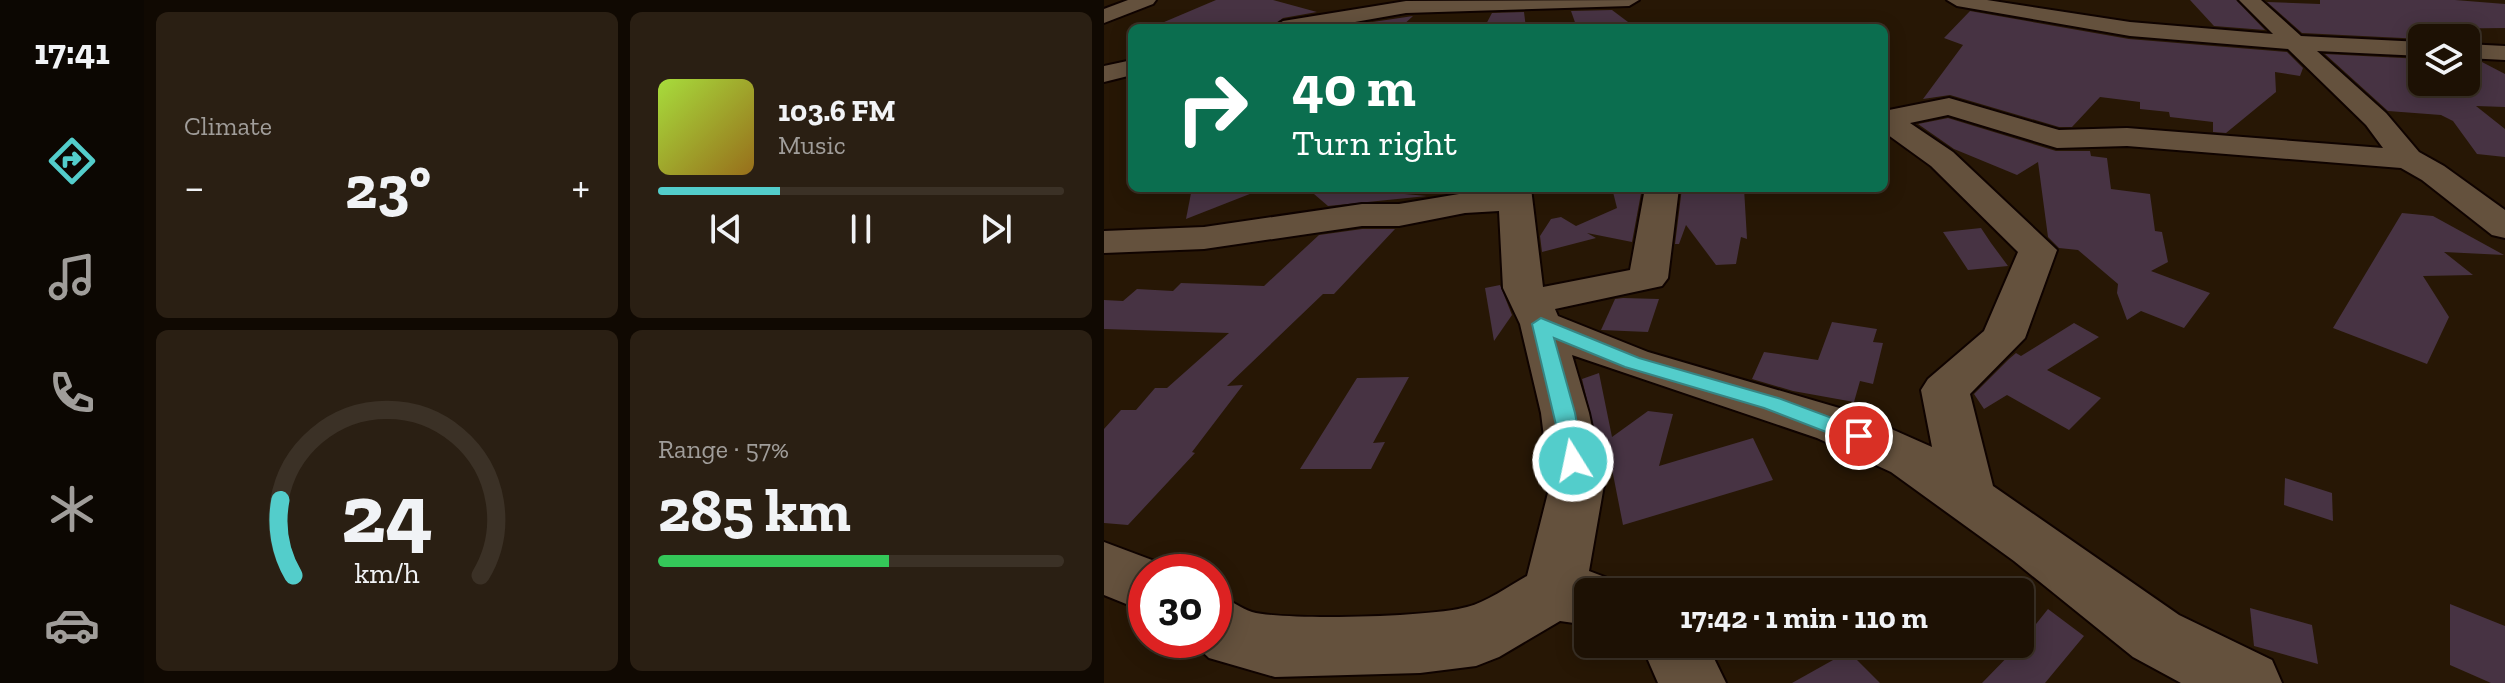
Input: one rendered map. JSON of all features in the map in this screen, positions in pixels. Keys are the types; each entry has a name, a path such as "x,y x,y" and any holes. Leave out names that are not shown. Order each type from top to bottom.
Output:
{"street":[{"path":"1104,17 1146,0"},
{"path":"1306,24 1406,7 1629,0"},
{"path":"1957,0 2087,25 2293,43 2408,48"},
{"path":"2249,0 2376,119 2408,159 2433,173 2505,227"},
{"path":"1496,2 1502,24"},
{"path":"2480,52 2505,53"},
{"path":"1104,74 1128,68"},
{"path":"1888,119 1949,106 2057,139 2127,137 2408,159"},
{"path":"1888,122 1942,159 2038,250 2003,338 1945,390 1968,497"},
{"path":"1536,313 1648,278 1661,192"},
{"path":"1104,242 1204,238 1362,215 1399,215 1514,194 1523,288 1536,313 1565,413 1577,485 1571,596 1476,636 1420,643 1275,647 1232,637"},
{"path":"1536,313 1568,338 1632,362 1835,425 1909,458 1968,497 2156,636 2248,683"},
{"path":"1104,568 1128,578"},
{"path":"1680,658 1692,683"}],"building":[{"path":"1216,0 1273,0 1317,12 1283,18 1275,24 1159,24"},
{"path":"2190,0 2236,0 2265,30 2214,26"},
{"path":"2320,0 2455,0 2505,4 2505,28 2480,28 2480,24 2408,24 2408,38 2302,33 2267,2 2320,4"},
{"path":"1612,10 1631,24 1576,24 1571,11"},
{"path":"1970,11 2129,39 2287,52 2303,68 2300,76 2275,72 2276,92 2226,133 2213,132 2213,122 2170,117 2169,112 2140,109 2140,102 2100,97 2072,127 2059,127 1950,95 1923,99 1963,45 1944,38"},
{"path":"1524,12 1526,24 1486,24 1492,13"},
{"path":"1413,16 1404,24 1366,23"},
{"path":"2325,54 2408,58 2408,96 2480,96 2480,62 2505,74 2505,107 2476,106 2505,129 2505,157 2477,154 2453,121 2441,115 2388,111"},
{"path":"1948,118 2056,151 2090,151 2091,156 2107,158 2111,189 2150,194 2155,231 2162,232 2168,262 2151,271 2210,293 2184,328 2141,311 2127,320 2117,293 2118,284 2078,250 2059,248 2048,237 2038,162 2017,175 1954,149 1918,124"},
{"path":"1191,192 1255,192 1186,219"},
{"path":"1312,192 1382,192 1427,196 1328,206"},
{"path":"1613,192 1641,192 1632,242 1587,233 1596,238 1542,252 1540,236 1551,219 1561,217 1576,226 1617,208"},
{"path":"1682,192 1744,192 1747,239 1741,237 1736,264 1716,265 1686,225 1679,244 1675,244"},
{"path":"2402,213 2433,216 2504,255 2444,252 2473,275 2423,276 2449,317 2427,364 2333,328"},
{"path":"1981,228 2008,266 1968,270 1943,232"},
{"path":"1362,229 1395,229 1334,294 1323,294 1227,386 1243,385 1192,452 1195,453 1128,525 1104,523 1104,429 1121,410 1136,410 1155,388 1167,388 1229,333 1104,329 1104,300 1123,301 1137,289 1173,291 1181,283 1264,286 1319,235"},
{"path":"1500,285 1512,315 1494,341 1485,288"},
{"path":"1615,299 1659,299 1648,332 1601,330"},
{"path":"1832,322 1877,329 1873,342 1883,343 1873,384 1860,381 1854,402 1793,391 1752,379 1764,352 1818,360"},
{"path":"2074,323 2099,337 2047,370 2101,398 2069,430 2007,395 1984,409 1974,394 2009,359 2016,353 2021,356"},
{"path":"1599,373 1612,437 1648,411 1673,414 1659,466 1753,438 1773,480 1623,525 1611,464 1602,463 1582,379"},
{"path":"1409,377 1373,443 1385,442 1371,469 1300,469 1357,378"},
{"path":"2285,478 2332,493 2333,521 2284,505"},
{"path":"2450,604 2505,626 2505,683 2491,683 2450,665"},
{"path":"2250,608 2312,625 2318,664 2254,646"},
{"path":"2048,609 2084,636 2045,683 1982,683 2006,658 2034,658 2034,626"},
{"path":"1837,658 1851,658 1857,660 1880,683 1792,683"}],"route":[{"path":"1573,461 1565,413 1541,324 1597,350 1771,403 1859,436"}]}
